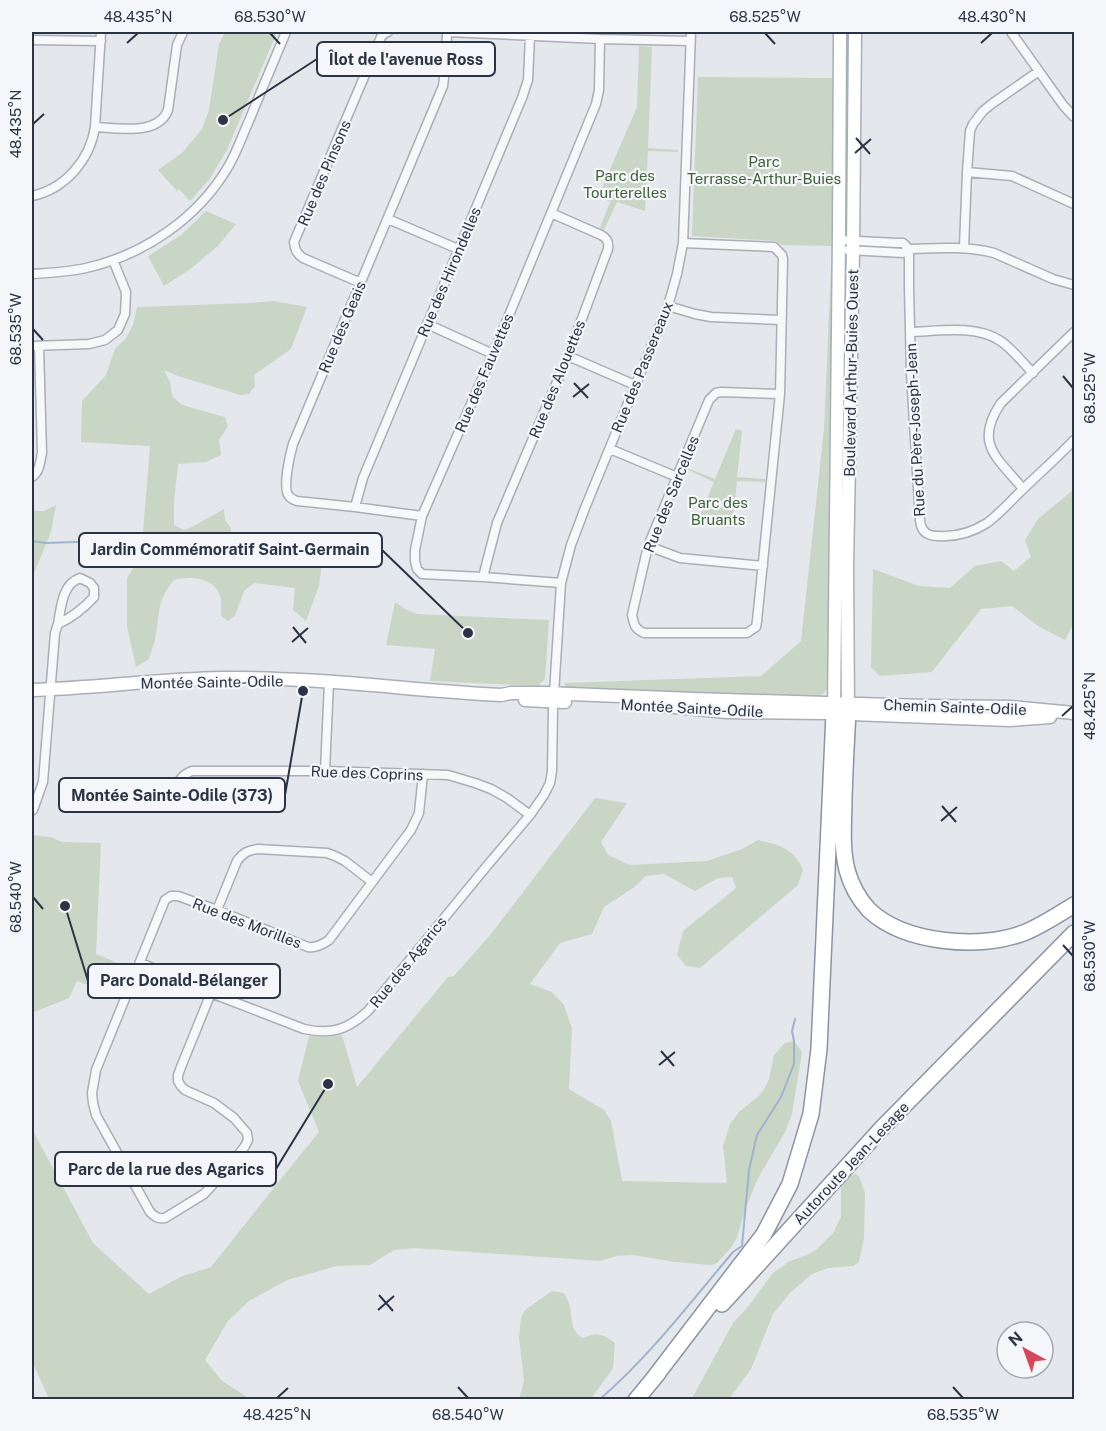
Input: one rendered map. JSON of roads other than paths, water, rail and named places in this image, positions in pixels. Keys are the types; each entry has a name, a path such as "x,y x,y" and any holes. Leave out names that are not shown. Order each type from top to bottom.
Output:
{"highway":[{"path":"841,709 843,846 848,872 856,893 869,910 885,922 907,932 932,939 965,942 996,940 1026,932 1074,905"},
{"path":"654,1378 764,1234 790,1184 811,1114 819,1049 841,709"},
{"name":"Autoroute Jean-Lesage","path":"636,1400 882,1128 1074,933"}],"street":[{"path":"32,196 68,178 87,155 94,139 101,32"},
{"path":"95,127 147,128 160,123 166,117 177,45 183,32"},
{"path":"32,274 58,273 87,268 137,250 167,233 201,203 229,166 286,32"},
{"name":"Rue des Pinsons","path":"360,283 298,255 294,242 381,37 388,32"},
{"path":"448,32 600,39 690,36"},
{"name":"Rue des Geais","path":"422,516 297,501 290,498 286,489 293,444 443,86 448,32"},
{"name":"Boulevard Arthur-Buies Ouest","path":"840,32 841,709"},
{"name":"Boulevard Arthur-Buies Ouest","path":"841,709 847,567 855,32"},
{"path":"1011,32 1074,117"},
{"name":"Rue des Hirondelles","path":"355,507 363,478 522,98 529,72 530,36"},
{"name":"Rue des Passereaux","path":"554,697 561,583 572,545 668,306 677,274 682,243 690,36"},
{"name":"Rue des Fauvettes","path":"561,583 422,574 417,569 415,550 422,516 493,354 596,104 599,90 600,39"},
{"path":"32,40 101,41"},
{"path":"964,248 970,131 978,117 993,103 1039,71"},
{"path":"967,172 1012,176 1074,204"},
{"name":"Rue des Alouettes","path":"483,577 497,524 568,356 609,244 601,234 551,213"},
{"path":"388,219 458,249"},
{"name":"Rue des Sarcelles","path":"682,243 774,247 783,259 780,394 757,621 756,627 747,633 644,633 637,630 633,624 632,615 648,546 709,400 716,393 780,394"},
{"path":"839,245 903,253 909,249 964,248 994,253 1053,279 1074,285"},
{"name":"Rue du Père-Joseph-Jean","path":"909,249 911,374 920,520 923,531 930,535 940,536 966,533 987,523 1074,440"},
{"path":"32,477 39,468 42,453 35,346 89,344 105,340 118,330 125,314 126,292 113,260"},
{"path":"668,306 711,317 781,321"},
{"path":"427,324 493,354"},
{"path":"910,332 977,331 987,333 1001,341 1033,373"},
{"path":"1023,489 994,455 988,436 989,426 1001,403 1074,332"},
{"path":"568,356 635,385"},
{"path":"610,449 676,477"},
{"path":"648,546 680,558 763,566"},
{"path":"33,810 44,782 56,633 61,605 67,587 74,580 80,578 90,583 94,588 94,597 65,621 58,624"},
{"name":"Montée Sainte-Odile","path":"32,690 224,678 329,682 501,695 513,700 554,697 727,712 841,709"},
{"path":"326,771 329,682"},
{"name":"Rue des Agarics","path":"141,963 304,1029 318,1032 349,1026 368,1011 544,795 550,783 552,771 554,697"},
{"name":"Chemin Sainte-Odile","path":"841,709 1010,720 1074,714"},
{"name":"Rue des Coprins","path":"172,796 181,777 192,771 326,771 448,775 491,789 530,815"},
{"name":"Rue des Morilles","path":"211,993 178,1075 178,1081 185,1090 214,1103 234,1118 247,1132 248,1140 240,1153 204,1194 160,1219 150,1212 102,1127 93,1103 92,1093 96,1070 162,906 167,898 178,896 308,947 324,944 411,830 420,806 423,774"},
{"path":"217,910 237,861 249,850 327,853 345,861 372,882"}],"waterway":[{"path":"32,541 94,542 125,539 137,548 160,549 176,544 216,546 285,559 348,563"},
{"path":"599,1400 652,1347 733,1252 742,1246 749,1170 757,1135 781,1097 794,1064 792,1031 795,1019"}],"place":[{"name":"Îlot de l'avenue Ross","path":"223,120"},
{"name":"Jardin Commémoratif Saint-Germain","path":"468,633"},
{"name":"Montée Sainte-Odile (373)","path":"303,691"},
{"name":"Parc Donald-Bélanger","path":"65,906"},
{"name":"Parc de la rue des Agarics","path":"328,1084"}],"park label":[{"name":"Parc Terrasse-Arthur-Buies","path":"764,170"},
{"name":"Parc des Tourterelles","path":"625,184"},
{"name":"Parc des Bruants","path":"718,510"}]}
